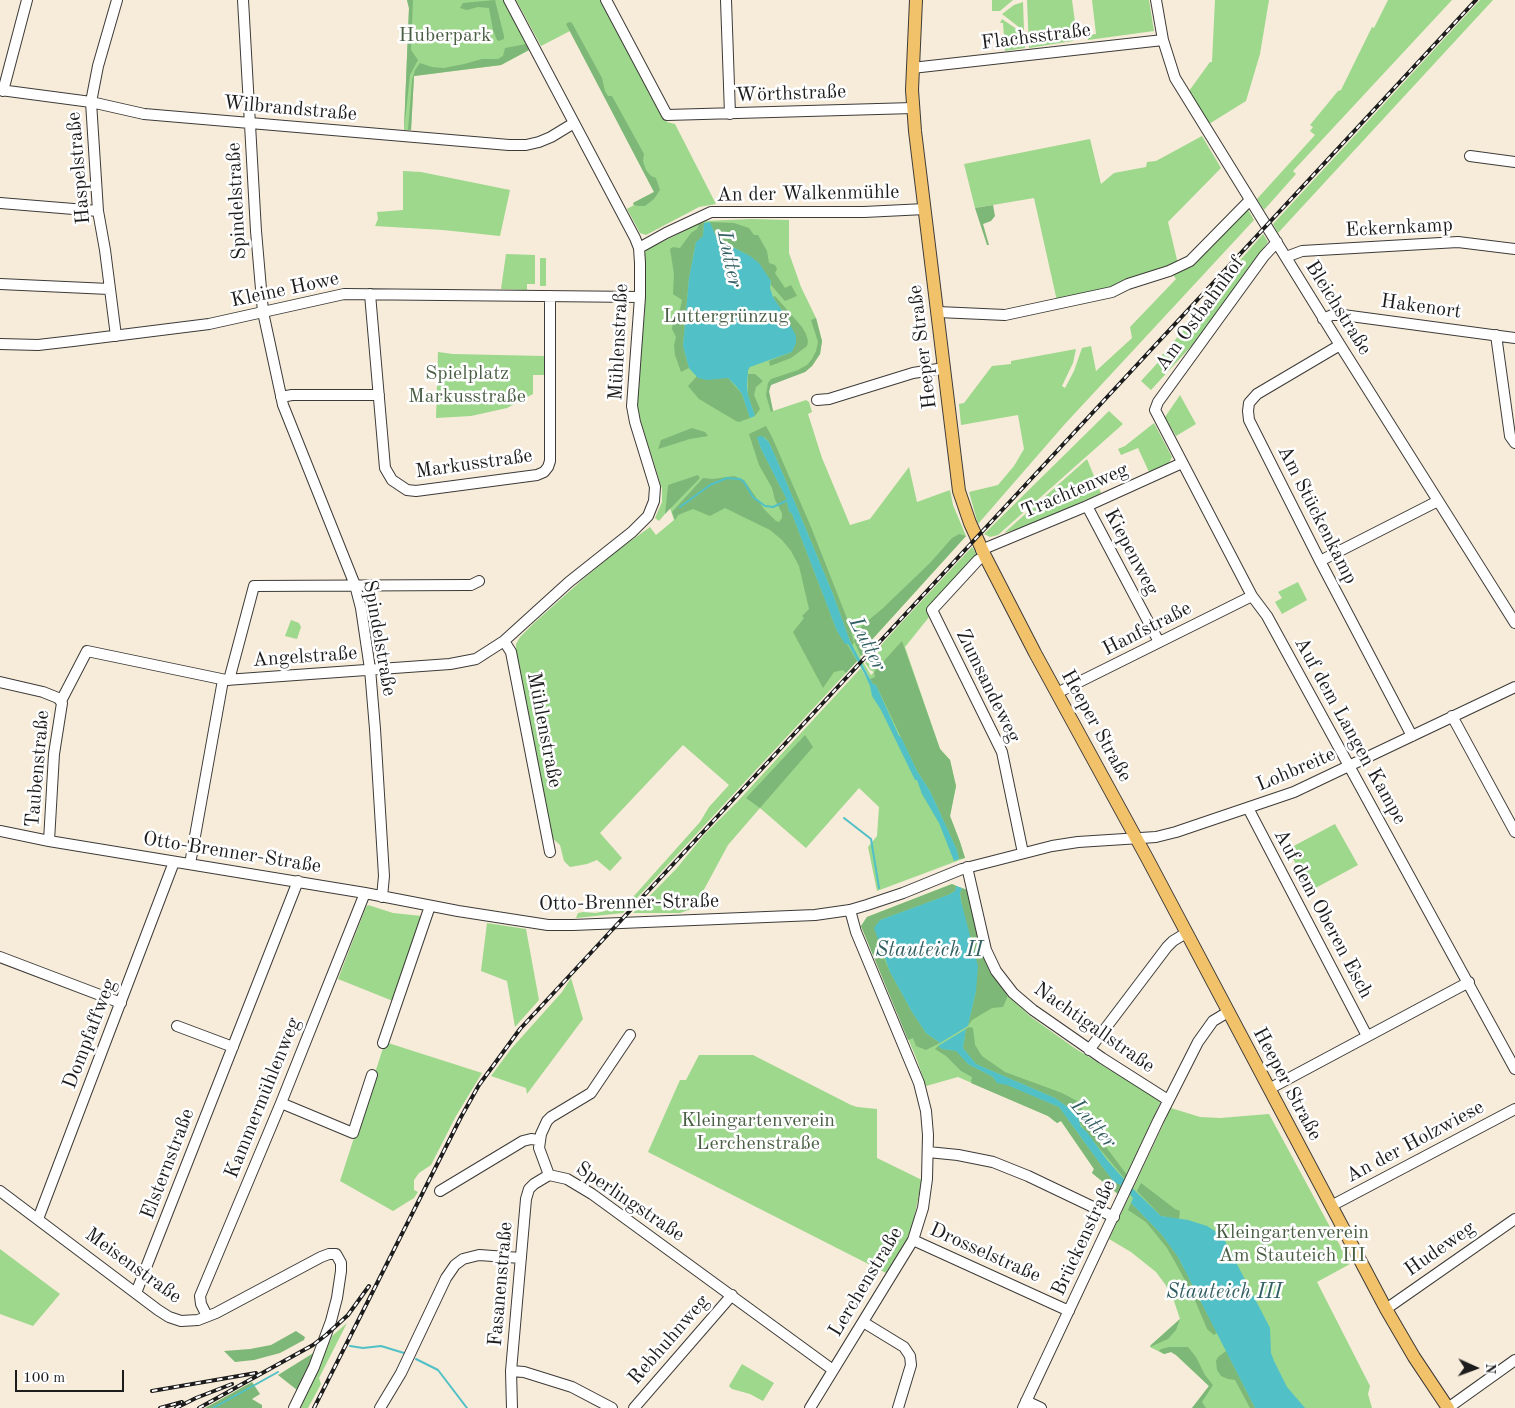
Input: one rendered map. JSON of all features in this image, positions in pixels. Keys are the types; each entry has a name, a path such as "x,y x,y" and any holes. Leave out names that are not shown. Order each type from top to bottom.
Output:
{"main road":[{"name":"Heeper Straße","path":"916,0 912,68 913,108 960,492 970,523 983,553 1057,694 1137,839 1386,1308 1414,1357 1448,1408"}],"street":[{"path":"1,90 27,0"},
{"name":"Haspelstraße","path":"116,336 98,211 91,102 98,66 117,0"},
{"name":"Spindelstraße","path":"243,0 263,312 281,398 355,585 361,608 370,669 384,868 382,897"},
{"name":"Mühlenstraße","path":"509,0 639,248 640,297 632,406 655,487 654,501 645,520 569,582 504,641 511,652 550,852"},
{"name":"Wörthstraße","path":"606,0 666,114 730,114 913,108"},
{"path":"726,0 730,114"},
{"name":"Bleichstraße","path":"1156,0 1163,40 1175,78 1323,319 1515,623"},
{"name":"Flachsstraße","path":"912,68 1163,40"},
{"name":"Wilbrandstraße","path":"1,90 91,102 144,114 509,145 526,145 539,142 574,123"},
{"path":"1470,156 1515,162"},
{"path":"938,312 1005,316 1112,292 1128,284 1168,271 1190,261 1250,200"},
{"path":"0,203 98,211"},
{"name":"An der Walkenmühle","path":"639,248 673,229 711,212 925,210"},
{"name":"Am Ostbahnhof","path":"1155,410 1158,402 1259,262 1277,242"},
{"name":"Eckernkamp","path":"1286,257 1302,250 1458,242 1515,249"},
{"path":"0,284 109,289"},
{"name":"Kleine Howe","path":"0,344 38,345 209,324 340,294 640,297"},
{"name":"Markusstraße","path":"370,294 385,468 392,480 407,490 416,492 537,475 544,472 548,467 550,461 550,296"},
{"name":"Hakenort","path":"1323,319 1332,315 1343,315 1515,338"},
{"path":"1496,335 1510,436 1515,443"},
{"name":"Am Stückenkamp","path":"1340,345 1257,394 1249,403 1249,420 1320,561 1412,736"},
{"path":"817,400 828,399 913,373 944,368"},
{"path":"281,398 292,395 379,394"},
{"name":"Auf dem Langen Kampe","path":"1155,410 1252,596 1267,616 1515,1069"},
{"name":"Trachtenweg","path":"983,553 1182,463"},
{"path":"1320,561 1438,501"},
{"name":"Kiepenweg","path":"1087,506 1159,642"},
{"name":"Zumsandeweg","path":"983,553 932,610 1002,752 1023,853"},
{"path":"190,864 226,680 254,586 466,586 478,580"},
{"name":"Hanfstraße","path":"1057,694 1252,596"},
{"name":"Angelstraße","path":"131,660 226,680 465,662 476,659 504,641"},
{"name":"Taubenstraße","path":"49,841 54,754 62,706 61,701 87,650 131,660"},
{"name":"Taubenstraße","path":"0,682 52,695 61,701"},
{"name":"Lohbreite","path":"1137,839 1176,832 1294,792 1515,687"},
{"path":"1452,716 1515,832"},
{"name":"Auf dem Oberen Esch","path":"1248,808 1367,1036"},
{"name":"Otto-Brenner-Straße","path":"0,831 174,862 298,881 530,923 573,925 807,915 850,910 903,893 967,867 1023,853 1072,843 1137,839"},
{"name":"Dompfaffweg","path":"38,1219 174,862"},
{"name":"Nachtigallstraße","path":"967,867 986,950 996,970 1014,992 1033,1010 1090,1050 1168,1100"},
{"name":"Elsternstraße","path":"136,1293 298,881"},
{"name":"Kammermühlenweg","path":"207,1316 201,1304 200,1296 366,893"},
{"path":"383,1043 430,906"},
{"name":"Lerchenstraße","path":"810,1408 913,1240 920,1222 924,1202 928,1152 926,1111 920,1083 856,932 850,910"},
{"path":"1090,1050 1167,947 1186,933"},
{"path":"0,957 121,1003"},
{"path":"1269,1089 1469,982"},
{"name":"Brückenstraße","path":"1025,1405 1168,1100 1206,1030 1218,1017 1228,1012"},
{"path":"177,1026 233,1047"},
{"path":"440,1192 523,1141 539,1140 543,1128 551,1117 591,1093 630,1035"},
{"path":"281,1103 353,1133 372,1076"},
{"name":"An der Holzwiese","path":"1331,1206 1515,1108"},
{"name":"Sperlingstraße","path":"539,1140 541,1155 550,1175 558,1176 580,1186 833,1370"},
{"path":"928,1152 977,1158 1000,1164 1114,1217"},
{"name":"Fasanenstraße","path":"512,1408 511,1371 526,1198 529,1189 534,1184 550,1175"},
{"name":"Meisenstraße","path":"0,1191 169,1317 187,1321 222,1310 321,1257 336,1254 339,1258 341,1271 331,1321 314,1367 294,1408"},
{"name":"Hudeweg","path":"1386,1308 1515,1219"},
{"name":"Drosselstraße","path":"913,1240 1069,1311"},
{"path":"380,1408 401,1373 446,1278 456,1265 463,1259 479,1255 521,1258"},
{"name":"Rebhuhnweg","path":"634,1408 732,1295"},
{"path":"863,1322 904,1347 910,1356 911,1365 898,1408"},
{"path":"1448,1408 1515,1360"},
{"path":"511,1371 524,1372 572,1386 612,1408"},
{"path":"1025,1405 1041,1408"}],"green space":[{"name":"Huberpark","path":"407,0 503,0 529,50 501,65 414,76 411,130 404,130 409,8"},
{"path":"407,0 413,0 411,50 418,60 410,75 404,130 409,8"},
{"path":"495,0 504,36 504,39 499,41 493,30 489,8 478,7 467,10 460,8 463,3"},
{"path":"516,0 604,0 667,122 675,124 716,204 699,207 646,235 640,233 627,209 634,205 633,203 654,192 570,31 541,46"},
{"path":"992,0 1013,0 1000,11 992,11"},
{"path":"1027,0 1072,0 1076,29 1071,30 1073,41 1029,48"},
{"path":"1092,0 1149,0 1154,31 1088,40 1087,35 1096,34"},
{"path":"1215,0 1269,0 1260,54 1246,101 1209,124 1189,91 1210,62 1212,62"},
{"path":"1388,0 1452,0 1293,171 1296,174 1264,210 1257,199 1315,135 1310,131 1313,127 1310,125 1338,91 1341,90 1372,27 1374,28"},
{"path":"1480,0 1493,0 1278,233 1273,224"},
{"path":"1023,2 1024,31 1002,14 1014,5"},
{"path":"1002,19 1024,34 1025,48 1005,51 1003,23 1000,23"},
{"path":"572,23 602,78 605,91 608,96 612,96 644,154 643,161 646,170 651,176 656,178 660,190 654,199 645,206 634,205 633,203 654,192 566,24"},
{"path":"526,44 529,50 501,65 414,76 411,130 408,130 412,80 415,70 420,63 444,68 482,59 498,59 503,56 505,48"},
{"path":"1202,136 1221,168 1168,222 1178,264 1112,289 1057,301 1034,198 975,208 964,164 1090,139 1101,184 1114,173 1146,167 1147,162 1156,161"},
{"path":"403,171 421,172 510,190 500,236 375,226 378,219 377,212 403,210"},
{"path":"993,205 995,216 991,221 983,224 989,245 987,245 975,208"},
{"path":"1246,206 1254,220 1064,425 978,524 969,492 998,485 1014,466 1024,449 1018,415 961,425 959,404 964,403 992,366 1011,364 1011,361 1076,349 1073,363 1062,386 1065,388 1074,371 1082,348 1091,346 1096,371 1132,338 1130,327 1176,279 1172,273"},
{"name":"Luttergrünzug","path":"789,220 789,253 801,287 816,318 822,341 820,354 812,366 805,372 773,383 770,386 769,393 773,411 806,400 809,402 812,412 808,414 822,458 850,525 870,519 909,467 917,502 950,490 953,505 966,536 868,644 868,649 860,657 871,675 874,672 865,663 972,547 978,556 905,647 940,749 950,760 956,786 950,816 965,858 877,891 868,847 877,836 879,807 859,788 806,848 760,808 728,845 694,908 680,913 633,913 676,869 704,835 861,668 867,679 869,677 859,659 623,913 576,918 578,913 596,913 625,906 700,822 709,807 729,785 683,745 600,833 622,858 610,871 597,860 570,867 564,861 560,845 551,837 516,653 516,644 520,637 534,623 618,550 650,527 656,535 674,520 670,508 659,521 655,518 662,502 662,489 637,406 638,374 645,311 645,253 646,250 704,221"},
{"path":"710,222 734,223 749,228 754,235 758,235 767,251 769,263 775,265 777,269 775,273 785,288 791,285 797,296 785,301 750,256 717,239"},
{"path":"704,223 703,236 696,242 689,278 683,346 689,368 681,372 675,355 674,345 676,337 672,329 674,315 680,309 682,300 673,294 674,274 670,249 673,247 680,248 691,233 697,229 699,224"},
{"path":"1263,234 1268,242 1197,340 1151,390 1141,381 1163,357 1162,355"},
{"path":"506,254 535,255 535,284 527,284 527,290 501,289"},
{"path":"540,258 546,258 546,286 540,286"},
{"path":"775,296 802,327 808,341 807,346 791,358 770,366 769,361 792,352 785,315 773,297"},
{"path":"816,318 822,341 820,354 812,366 805,372 771,385 769,391 773,411 771,412 766,395 768,383 771,379 798,370 807,365 812,359 818,342 811,320"},
{"name":"Spielplatz Markusstraße","path":"438,352 544,356 544,375 533,375 533,394 507,408 471,416 436,418"},
{"path":"748,374 755,374 763,381 756,387 754,395 760,409 755,416 748,395"},
{"path":"697,376 728,378 742,394 750,418 739,422 736,421 699,399 688,386"},
{"path":"1180,395 1196,424 1176,436 1165,417"},
{"path":"1109,411 1123,424 998,535 990,537 984,534"},
{"path":"1154,423 1172,457 1169,463 1149,472 1138,448 1121,455 1118,449 1125,446"},
{"path":"766,426 811,527 850,626 854,643 852,645 850,641 833,594 783,474 769,442 764,437 758,440 761,449 786,498 789,511 792,514 837,631 857,661 846,673 843,670 834,672 823,688 793,632 804,618 802,616 809,609 799,566 791,551 782,540 770,530 725,508 710,516 693,509 678,515 675,520 672,512 703,478 713,479 734,476 744,480 764,509 779,522 782,518 782,513 775,500 772,488 759,465 749,434"},
{"path":"692,428 705,432 708,436 690,439 658,449 661,440"},
{"path":"1087,459 1101,493 1034,524 1004,533"},
{"path":"698,475 700,478 665,514 668,485"},
{"path":"959,534 966,536 868,644 868,649 861,656 854,641 858,629 930,563 952,538"},
{"path":"1298,582 1307,600 1282,614 1275,602 1282,598 1278,592"},
{"path":"291,620 299,623 301,627 297,639 285,636"},
{"path":"902,641 940,749 950,760 956,786 950,816 965,858 959,859 957,850 930,791 917,771 876,685 870,679 875,677 874,672"},
{"path":"805,735 813,747 760,808 746,798"},
{"path":"1335,824 1358,865 1310,891 1288,849"},
{"path":"952,884 967,890 981,952 990,972 1007,995 1031,1017 1076,1049 1161,1101 1118,1194 1092,1173 1094,1169 1061,1121 1057,1123 1048,1116 958,1077 926,1086 861,926 867,917"},
{"path":"952,884 956,886 955,891 948,895 880,920 881,951 890,972 926,1033 940,1043 926,1050 916,1046 913,1038 908,1040 861,926 867,917"},
{"path":"962,888 967,890 981,952 990,972 1007,995 1003,1007 992,1008 972,1020 968,1026 976,991 960,893"},
{"path":"368,905 393,913 422,916 393,1001 338,979"},
{"path":"487,923 526,929 539,1000 515,1027 507,981 481,971"},
{"path":"571,978 583,1019 527,1094 526,1088 491,1076 511,1049 562,992"},
{"path":"969,1027 973,1028 975,1045 982,1056 1005,1072 1062,1093 1079,1102 1088,1123 1127,1175 1125,1179 1084,1130 1075,1114 1069,1108 1055,1098 976,1064 963,1048 966,1029"},
{"path":"385,1042 482,1073 456,1116 431,1165 419,1173 414,1180 414,1190 418,1192 414,1198 393,1211 340,1181"},
{"path":"938,1046 942,1049 956,1050 968,1064 994,1079 1059,1107 1114,1182 1122,1185 1118,1194 1092,1173 1094,1169 1061,1121 1057,1123 1048,1116 971,1083 972,1077 961,1071 946,1056 935,1049"},
{"name":"Kleingartenverein Lerchenstraße","path":"699,1055 753,1055 851,1105 877,1109 877,1158 922,1180 913,1223 907,1239 886,1273 648,1152 680,1080 686,1080"},
{"name":"Kleingartenverein Am Stauteich III","path":"1171,1108 1200,1117 1220,1118 1269,1114 1350,1264 1317,1282 1370,1386 1368,1394 1372,1408 1192,1408 1209,1386 1176,1355 1171,1352 1164,1354 1150,1347 1180,1319 1174,1301 1156,1272 1131,1252 1109,1239"},
{"path":"1141,1183 1180,1211 1179,1219 1161,1216 1137,1191"},
{"path":"1131,1203 1162,1235 1178,1257 1217,1333 1214,1335 1207,1329 1192,1293 1167,1248 1146,1222 1128,1210"},
{"path":"0,1249 60,1294 33,1326 0,1314"},
{"path":"1180,1319 1176,1330 1168,1339 1150,1347 1151,1345"},
{"path":"347,1323 319,1378 321,1384 308,1408 300,1408 332,1336"},
{"path":"296,1331 305,1337 304,1340 280,1353 254,1360 235,1362 224,1351 271,1345"},
{"path":"1169,1347 1188,1347 1213,1385 1202,1402 1206,1408 1192,1408 1209,1386 1176,1355 1171,1352 1164,1354 1159,1351"},
{"path":"1226,1351 1255,1408 1250,1408 1235,1380 1221,1376 1217,1370 1216,1361"},
{"path":"315,1352 297,1390 278,1375"},
{"path":"742,1364 774,1383 763,1401 750,1394 732,1389 729,1386"},
{"path":"252,1382 260,1394 252,1399 262,1405 262,1408 205,1408"}],"water":[{"name":"Lutter","path":"710,222 717,239 750,256 759,263 771,281 770,288 773,297 796,336 796,343 792,352 750,367 748,370 748,395 755,416 750,418 742,394 736,386 728,378 707,380 698,378 689,368 683,346 689,278 696,242 703,236 704,223"},
{"path":"762,436 769,442 783,474 833,594 850,641 870,679 876,685 899,736 917,771 930,791 957,850 959,859 954,861 939,823 922,794 917,780 915,780 881,710 872,696 864,673 848,644 845,644 837,631 792,514 789,511 786,498 761,449 757,437"},
{"name":"Stauteich II","path":"956,886 962,888 960,893 961,901 978,966 976,991 968,1026 940,1043 926,1033 912,1012 890,972 874,928 880,920 948,895 955,891"},
{"name":"Stauteich III","path":"966,1029 963,1048 976,1064 1055,1098 1069,1108 1078,1117 1081,1127 1087,1132 1107,1160 1161,1216 1188,1220 1207,1226 1225,1241 1270,1328 1271,1353 1274,1361 1287,1387 1305,1408 1255,1408 1178,1257 1162,1235 1131,1203 1133,1198 1123,1186 1114,1182 1059,1107 1007,1085 997,1083 993,1077 968,1064 956,1051 942,1049 938,1046"}],"waterway":[{"path":"680,507 710,485 727,478 740,479 753,497 765,506 773,507 786,501"},
{"path":"844,818 871,839 879,888"},
{"path":"350,1346 363,1348 381,1346 404,1353"},
{"path":"416,1359 438,1370 467,1408"},
{"path":"213,1408 278,1372"}],"railway":[{"path":"314,1408 461,1117 479,1085 520,1029 1476,0"},
{"path":"199,1408 313,1345 348,1315 369,1286"},
{"path":"152,1391 256,1373"},
{"path":"176,1408 232,1384"},
{"path":"160,1408 182,1402"}]}
